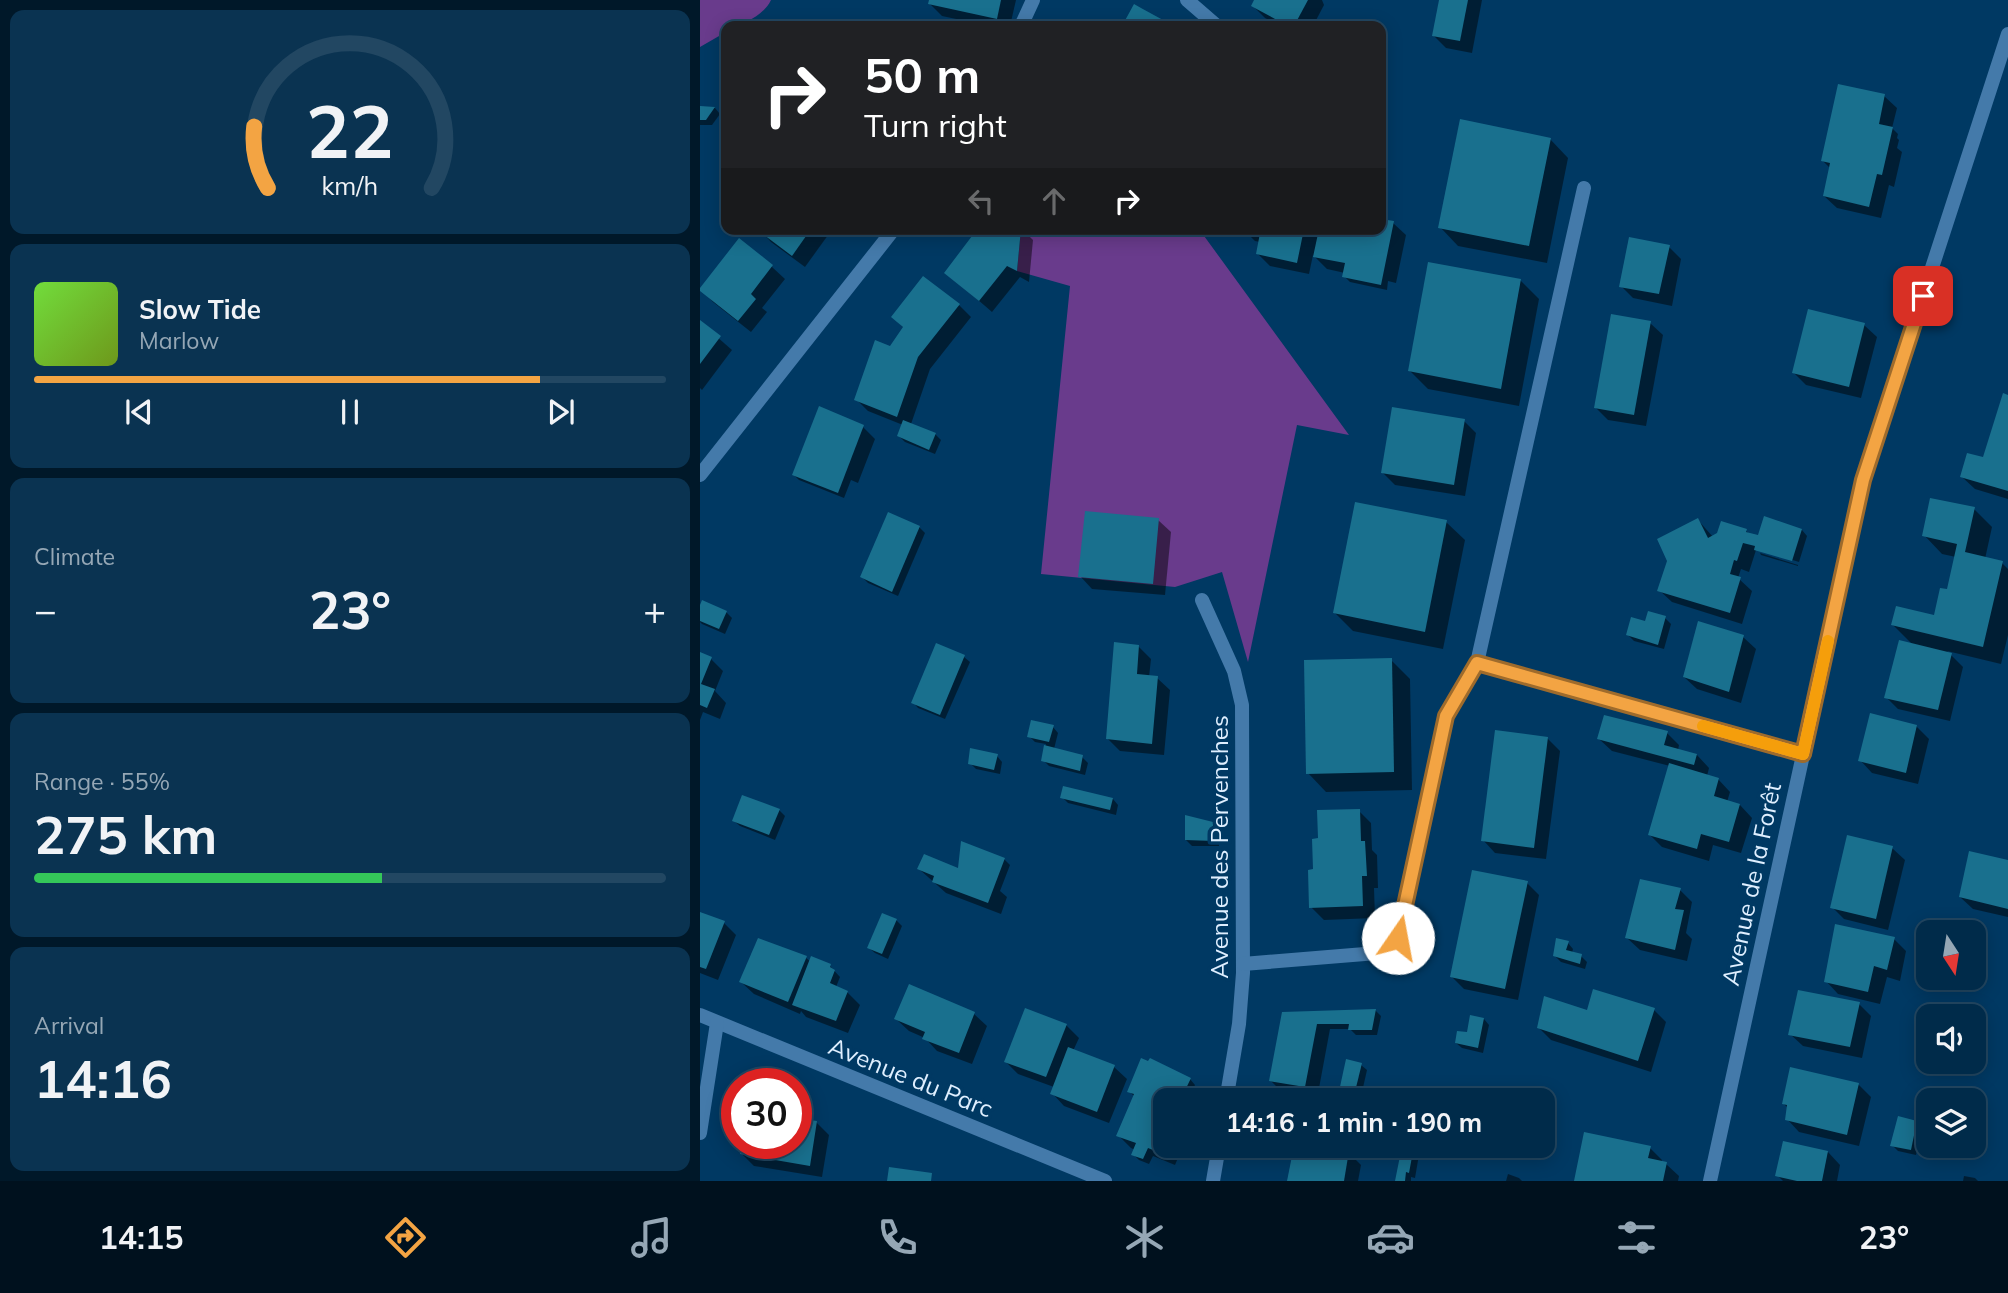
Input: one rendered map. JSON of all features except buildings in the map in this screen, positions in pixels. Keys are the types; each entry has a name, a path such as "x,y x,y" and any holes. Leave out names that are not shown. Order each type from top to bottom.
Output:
{"street":[{"path":"1023,21 1033,0"},
{"path":"1186,0 1211,21"},
{"name":"Avenue de la Forêt","path":"1710,1181 1863,480 2008,34"},
{"path":"1243,964 1377,953 1398,938 1446,716 1477,663 1584,188"},
{"path":"700,475 889,235"},
{"name":"Avenue des Pervenches","path":"1202,600 1234,671 1242,705 1243,964 1239,1024 1228,1088"},
{"path":"1477,663 1803,754"},
{"name":"Avenue du Parc","path":"700,1016 1105,1181"},
{"path":"700,1133 716,1023"},
{"path":"1213,1181 1217,1158"}],"shaded area":[{"path":"700,0 771,0 752,19 721,21 721,35 700,47"},
{"path":"1020,235 1203,235 1349,435 1297,425 1248,662 1222,572 1175,587 1041,574 1070,286 1017,271"}],"slow traffic":[{"path":"1703,726 1803,754 1828,641"}],"route":[{"path":"1398,938 1446,716 1477,663 1803,754 1863,480 1923,296"}]}
